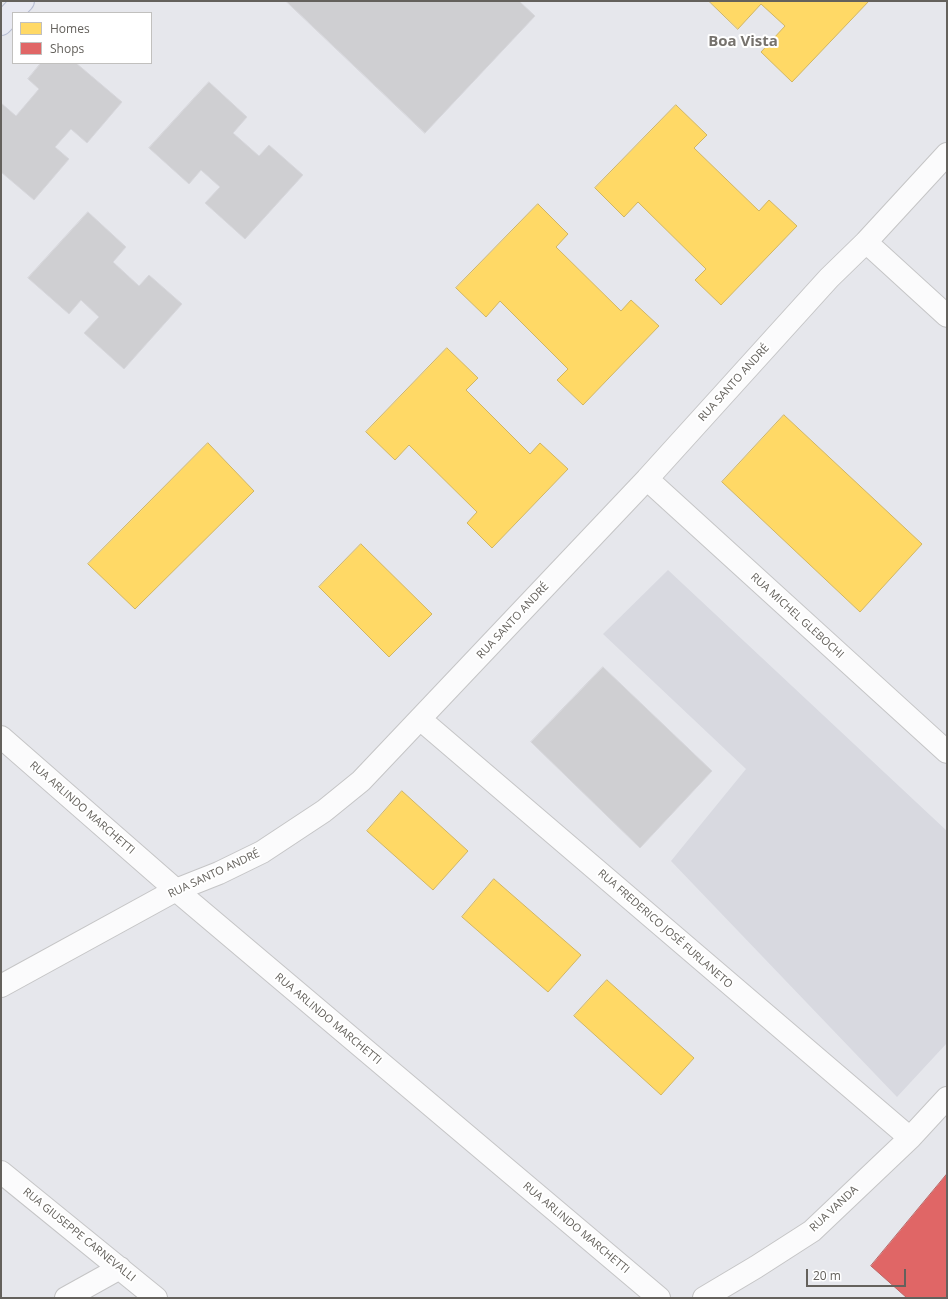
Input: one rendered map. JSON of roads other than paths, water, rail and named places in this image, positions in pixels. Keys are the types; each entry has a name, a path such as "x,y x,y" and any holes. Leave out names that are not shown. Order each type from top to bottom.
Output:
{"main road":[{"path":"12,12 23,1"},
{"path":"1,24 12,12"}],"street":[{"name":"RUA SANTO ANDRÉ","path":"1,986 176,890 219,873 262,852 324,811 361,781 646,479 829,278 866,242 947,154"},
{"path":"866,242 947,316"},
{"name":"RUA MICHEL GLEBOCHI","path":"646,479 947,752"},
{"name":"RUA FREDERICO JOSÉ FURLANETO","path":"420,719 910,1138"},
{"name":"RUA ARLINDO MARCHETTI","path":"1,737 176,890 659,1298"},
{"name":"RUA VANDA","path":"704,1298 812,1231 910,1138 947,1098"},
{"name":"RUA GIUSEPPE CARNEVALLI","path":"1,1172 156,1298"},
{"path":"66,1298 120,1268"}],"district":[{"name":"Boa Vista","path":"743,42"}]}
